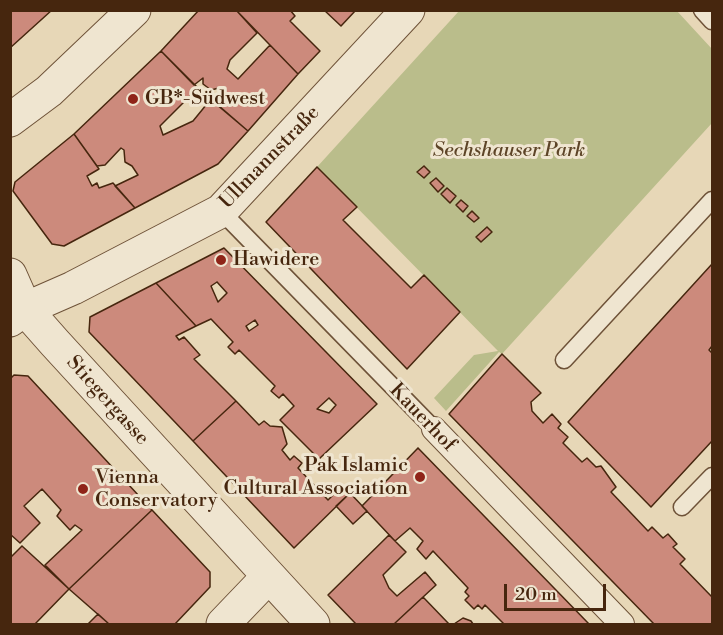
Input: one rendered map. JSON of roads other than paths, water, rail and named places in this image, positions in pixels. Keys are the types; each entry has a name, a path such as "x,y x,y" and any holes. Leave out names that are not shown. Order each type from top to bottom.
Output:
{"street":[{"path":"10,120 49,91 134,10"},
{"name":"Ullmannstraße","path":"15,311 73,288 221,211 408,10"},
{"name":"Stiegergasse","path":"10,275 15,311 313,624"},
{"name":"Kauerhof","path":"434,429 622,624"},
{"path":"223,624 268,577"}],"lane":[{"path":"702,10 712,21"},
{"path":"564,360 712,200"},
{"name":"Kauerhof","path":"221,211 434,429"},
{"path":"682,507 712,476"}],"place":[{"name":"GB*-Südwest","path":"133,99"},
{"name":"Hawidere","path":"221,260"},
{"name":"Pak Islamic Cultural Association","path":"420,477"},
{"name":"Vienna Conservatory","path":"83,489"}],"park label":[{"name":"Sechshauser Park","path":"509,151"}]}
